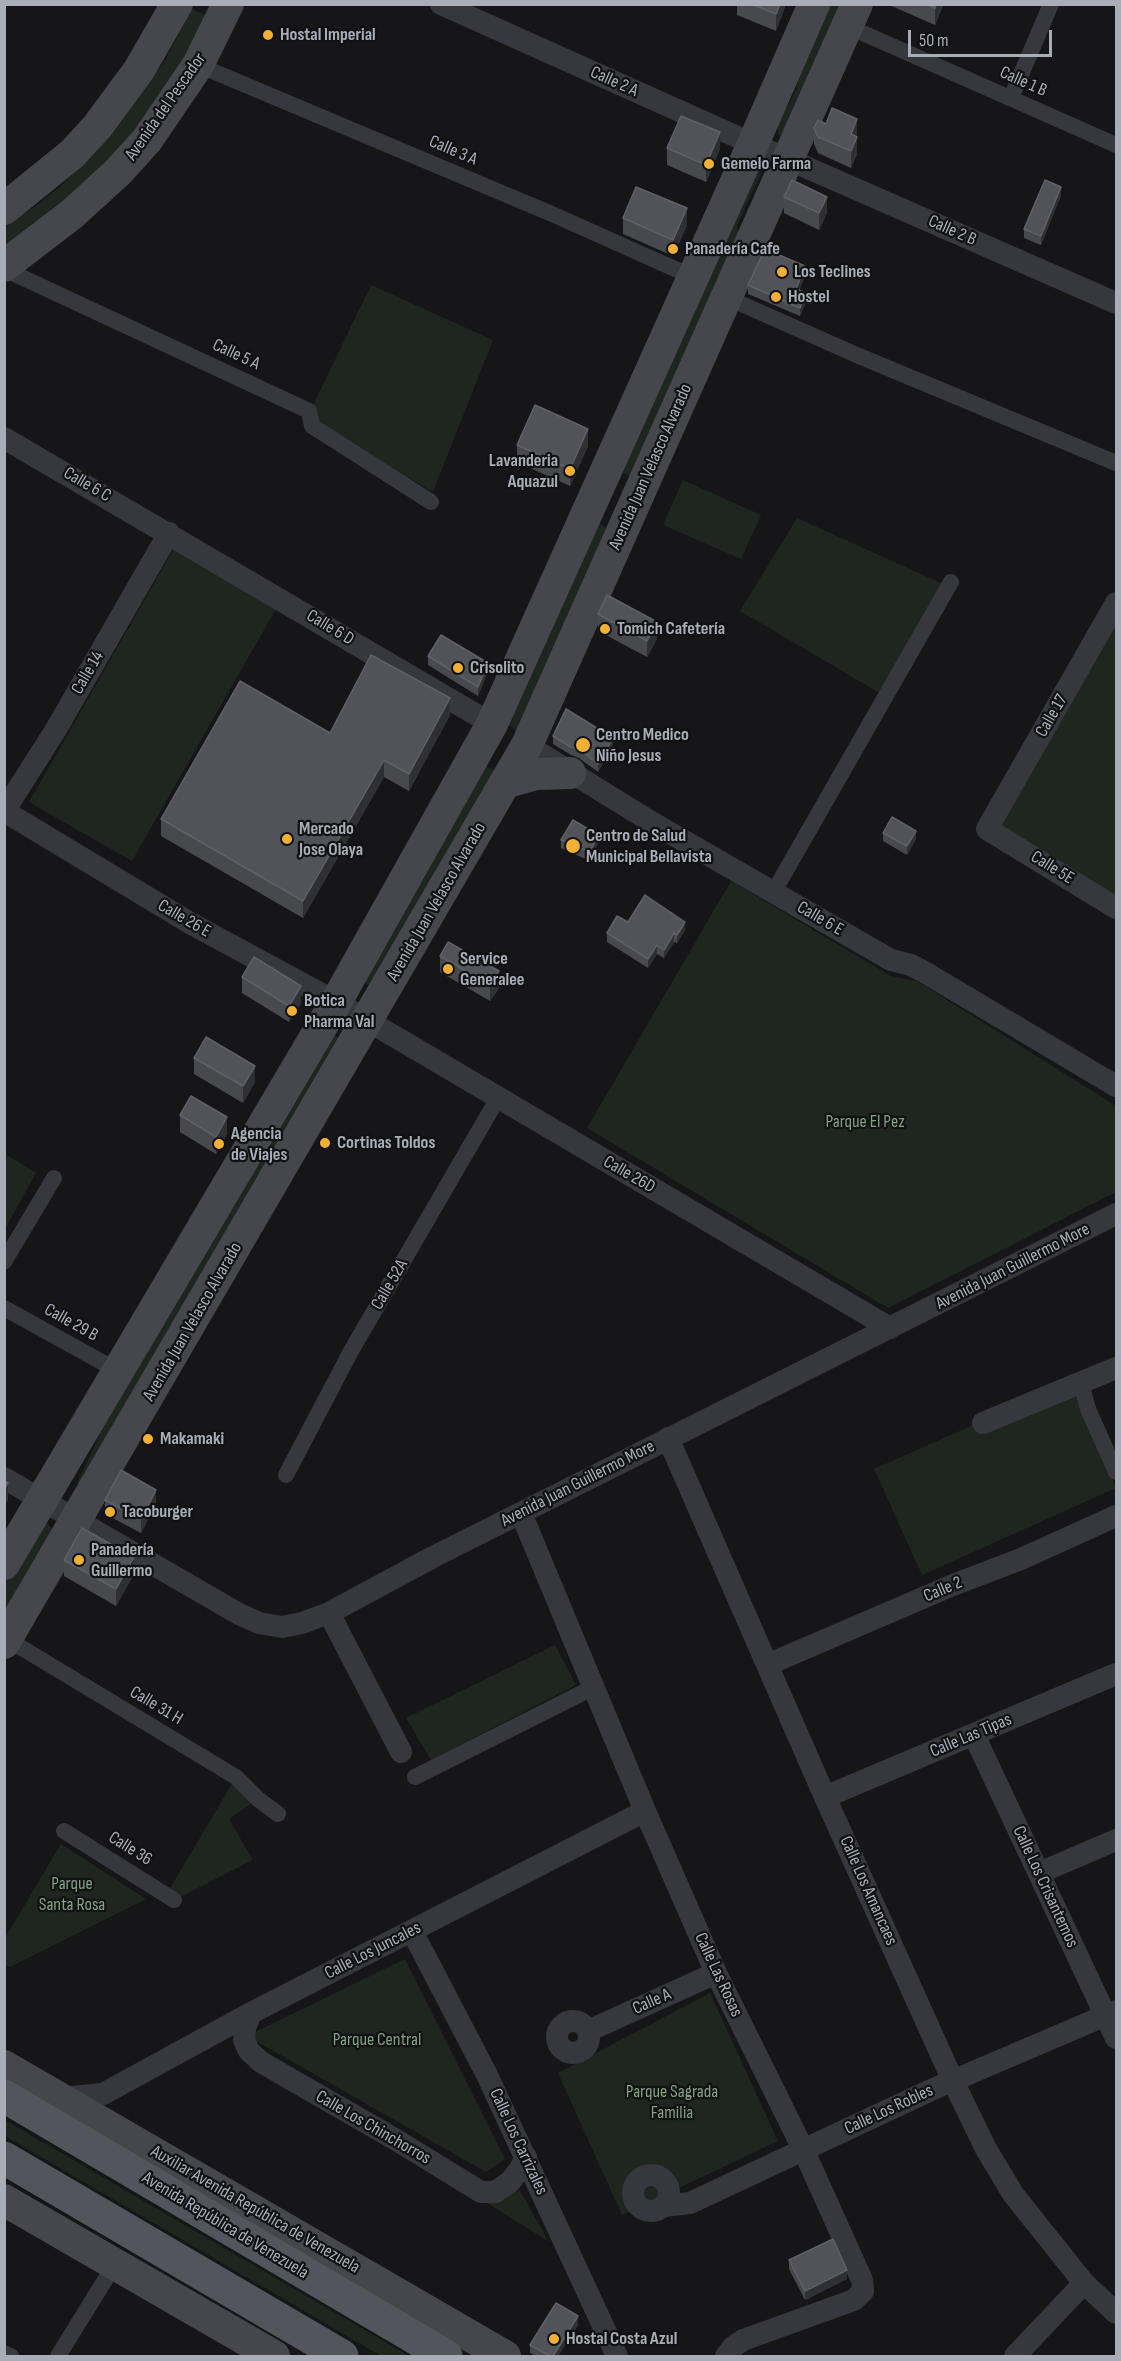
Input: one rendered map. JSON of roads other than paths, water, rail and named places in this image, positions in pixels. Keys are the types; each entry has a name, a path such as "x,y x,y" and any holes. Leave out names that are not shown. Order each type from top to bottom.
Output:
{"main road":[{"path":"4,209 72,154 97,127 139,70 177,4"},
{"name":"Avenida del Pescador","path":"4,267 72,214 118,172 147,140 198,65 228,4"},
{"path":"4,1564 336,1002 488,730 753,144 811,5"},
{"name":"Avenida Juan Velasco Alvarado","path":"6,1641 518,762 728,298 852,15"},
{"path":"599,484 636,500"},
{"path":"488,730 518,762 543,773 570,773"},
{"name":"Auxiliar Avenida República de Venezuela","path":"4,2066 63,2098 105,2109 505,2356"},
{"name":"Avenida República de Venezuela","path":"4,2096 446,2356"},
{"path":"4,2158 342,2356"},
{"path":"4,2200 274,2356"}],"street":[{"name":"Calle 2 A","path":"441,4 788,160"},
{"path":"1011,98 1051,4"},
{"name":"Calle 1 B","path":"852,15 1011,98 1116,145"},
{"name":"Calle 3 A","path":"198,65 552,214 693,277"},
{"name":"Calle 2 B","path":"788,160 1116,303"},
{"name":"Calle 5 A","path":"4,267 309,411 312,426 431,502"},
{"path":"728,298 859,356 1116,463"},
{"name":"Calle 6 C","path":"4,438 169,533"},
{"name":"Calle 6 D","path":"169,533 488,730"},
{"name":"Calle 14","path":"4,811 55,731 169,533"},
{"path":"773,893 951,582"},
{"name":"Calle 17","path":"987,828 1116,603"},
{"name":"Calle 6 E","path":"518,762 570,773 891,960 911,964 1116,1086"},
{"name":"Calle 26 E","path":"4,811 190,923 368,1021"},
{"name":"Calle 5E","path":"987,828 1116,908"},
{"name":"Calle 26D","path":"368,1021 890,1328"},
{"name":"Calle 52A","path":"286,1475 351,1351 498,1098"},
{"path":"4,1262 54,1178"},
{"name":"Avenida Juan Guillermo More","path":"4,1478 259,1623 282,1627 302,1623 329,1613 668,1438 769,1390 1116,1214"},
{"name":"Calle 29 B","path":"4,1308 118,1371"},
{"path":"983,1424 1116,1368"},
{"path":"1081,1383 1088,1409 1116,1472"},
{"name":"Calle Los Amancaes","path":"668,1438 952,2081 986,2149 1013,2194 1084,2283 1116,2313"},
{"name":"Calle Las Rosas","path":"522,1513 645,1812 716,1973 803,2149 862,2280 862,2291 854,2300 743,2340 726,2356"},
{"name":"Calle 2","path":"769,1664 953,1585 1021,1559 1116,1516"},
{"path":"329,1613 401,1752"},
{"name":"Calle 31 H","path":"6,1641 236,1777 258,1799 278,1814"},
{"name":"Calle Las Tipas","path":"825,1797 1116,1674"},
{"path":"415,1778 594,1687"},
{"name":"Calle Los Crisantemos","path":"975,1735 1039,1873 1111,2013 1116,2038"},
{"name":"Calle Los Juncales","path":"105,2109 251,2013 645,1812"},
{"name":"Calle 36","path":"64,1831 174,1900"},
{"path":"1039,1873 1116,1840"},
{"name":"Calle Los Carrizales","path":"412,1931 487,2075 616,2356"},
{"name":"Calle A","path":"588,2031 716,1973"},
{"name":"Calle Los Chinchorros","path":"251,2013 245,2028 244,2040 249,2051 261,2062 481,2192 495,2192 510,2182 526,2157"},
{"name":"Calle Los Robles","path":"663,2206 690,2203 952,2081 1111,2013"},
{"path":"58,2356 115,2264"},
{"path":"1015,2356 1084,2283"},
{"path":"4,2353 11,2356"}],"place":[{"name":"Hostal Imperial","path":"268,35"},
{"name":"Gemelo Farma","path":"709,164"},
{"name":"Panadería Cafe","path":"673,249"},
{"name":"Los Teclines","path":"782,272"},
{"name":"Hostel","path":"776,297"},
{"name":"Lavanderia Aquazul","path":"570,471"},
{"name":"Tomich Cafetería","path":"605,629"},
{"name":"Crisolito","path":"458,668"},
{"name":"Centro Medico Niño Jesus","path":"583,745"},
{"name":"Mercado Jose Olaya","path":"287,839"},
{"name":"Centro de Salud Municipal Bellavista","path":"573,846"},
{"name":"Service Generalee","path":"448,969"},
{"name":"Botica Pharma Val","path":"292,1011"},
{"name":"Cortinas Toldos","path":"325,1143"},
{"name":"Agencia de Viajes","path":"219,1144"},
{"name":"Makamaki","path":"148,1439"},
{"name":"Tacoburger","path":"110,1512"},
{"name":"Panadería Guillermo","path":"79,1560"},
{"name":"Hostal Costa Azul","path":"554,2339"}],"park label":[{"name":"Parque El Pez","path":"865,1122"},
{"name":"Parque Santa Rosa","path":"72,1894"},
{"name":"Parque Central","path":"377,2040"},
{"name":"Parque Sagrada Familia","path":"672,2102"}]}
